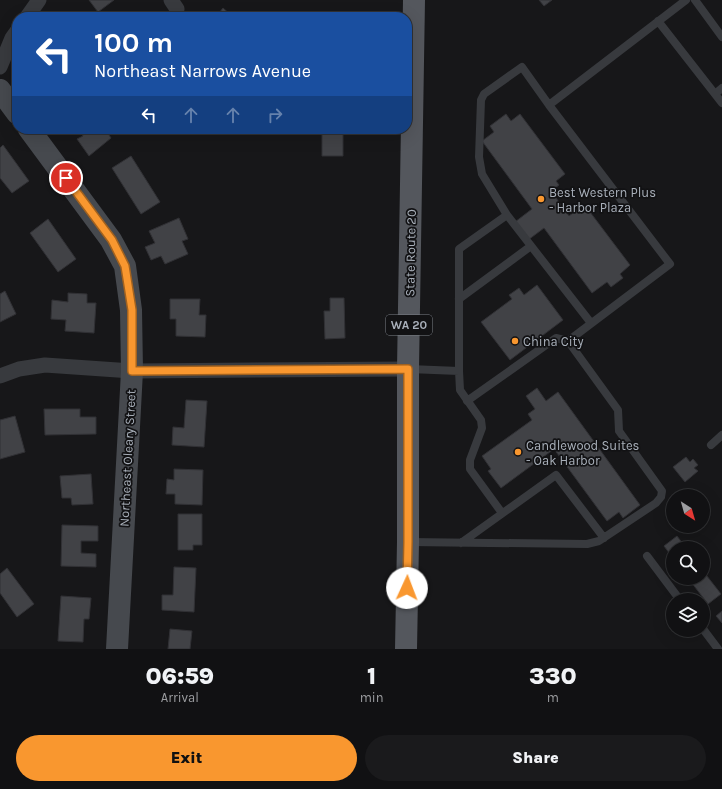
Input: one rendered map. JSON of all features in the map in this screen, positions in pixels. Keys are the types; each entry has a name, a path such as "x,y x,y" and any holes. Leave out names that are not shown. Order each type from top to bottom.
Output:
{"main road":[{"name":"State Route 20","path":"412,123 414,0"},
{"name":"State Route 20","path":"406,649 412,134"}],"street":[{"path":"31,12 39,0"},
{"path":"0,67 12,38"},
{"path":"0,90 12,106"},
{"name":"Northeast Oleary Street","path":"33,134 112,240 125,266 132,310 132,371 117,649"},
{"path":"0,376 18,369 45,365 132,371 408,369"}],"lane":[{"path":"549,105 686,0"},
{"path":"695,0 722,37"},
{"path":"658,21 722,103"},
{"path":"568,340 591,323 670,264 549,105 522,67 484,94 481,100 479,157 482,174 507,215 591,323"},
{"path":"715,94 722,88"},
{"path":"502,513 470,470 470,460 482,428 481,420 460,390 459,249 507,215"},
{"path":"459,299 531,246"},
{"path":"408,542 587,544 604,538 656,503 661,497 662,491 618,431 618,410 568,340 556,338 467,401"},
{"path":"408,369 459,371"},
{"path":"711,445 722,435"},
{"path":"461,543 556,474 604,538"},
{"path":"647,556 675,593"},
{"path":"709,637 718,649"}],"building":[{"path":"89,0 114,0 98,12"},
{"path":"539,0 552,0 544,6"},
{"path":"223,8 227,12 220,12"},
{"name":"Best Western Plus - Harbor Plaza","path":"506,114 511,121 520,114 565,174 556,181 559,185 551,191 569,216 578,209 581,213 587,208 630,265 620,274 623,278 611,287 607,282 592,293 544,228 528,240 515,222 532,209 482,141 494,132 490,126"},
{"path":"82,134 108,134 111,138 89,156 77,139 83,136"},
{"path":"322,134 343,134 343,156 322,156"},
{"path":"3,145 29,181 12,193 0,178 0,148"},
{"path":"131,156 160,202 141,214 112,168"},
{"path":"179,218 188,239 182,241 188,254 165,264 161,256 151,260 145,247 155,243 149,231"},
{"path":"48,219 76,259 58,272 30,233"},
{"name":"China City","path":"537,285 563,320 510,360 481,322 512,299 509,295 519,288 524,295"},
{"path":"5,291 16,314 0,322 0,294"},
{"path":"68,293 87,294 87,303 96,303 94,333 65,331 66,320 51,319 52,300 68,302"},
{"path":"330,298 344,298 345,338 325,339 324,311 330,311"},
{"path":"170,299 200,299 199,315 206,315 205,337 176,336 176,319 170,319"},
{"name":"Candlewood Suites - Oak Harbor","path":"537,388 546,401 558,392 640,505 623,518 619,512 607,521 554,449 501,488 488,471 491,469 482,456 532,420 528,414 535,409 526,396"},
{"path":"186,400 207,401 204,447 172,445 173,427 184,428"},
{"path":"44,409 80,409 80,417 96,417 96,434 45,435"},
{"path":"15,416 25,452 0,459 0,420"},
{"path":"686,457 690,462 693,459 698,465 694,468 698,471 685,482 673,467"},
{"path":"174,469 203,470 202,505 175,504 175,494 166,494 167,479 174,480"},
{"path":"91,474 93,504 72,505 71,498 62,498 60,476"},
{"path":"178,514 202,514 202,545 193,545 193,550 178,550"},
{"path":"62,525 98,526 98,541 81,541 81,553 96,554 96,567 61,566"},
{"path":"677,536 681,541 670,541"},
{"path":"174,567 196,568 194,612 162,610 162,595 173,595"},
{"path":"7,568 34,604 17,617 0,593 0,574"},
{"path":"710,580 721,594 710,602 710,593 700,593 693,585 710,585"},
{"path":"61,596 91,598 89,619 84,619 83,642 58,641"},
{"path":"722,611 722,623 716,616"},
{"path":"170,629 192,631 190,649 168,649"}],"place":[{"name":"Best Western Plus - Harbor Plaza","path":"541,199"},
{"name":"China City","path":"515,341"},
{"name":"Candlewood Suites - Oak Harbor","path":"518,452"}],"route":[{"path":"66,178 112,240 125,266 132,310 132,371 408,369 407,588"}]}
